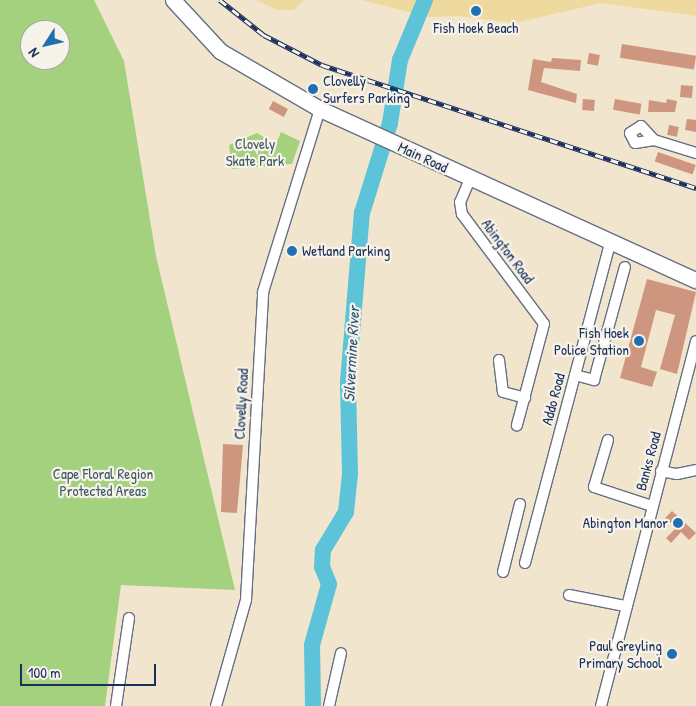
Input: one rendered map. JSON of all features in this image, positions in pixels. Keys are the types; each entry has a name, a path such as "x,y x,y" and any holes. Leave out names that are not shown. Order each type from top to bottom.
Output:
{"main road":[{"name":"Main Road","path":"173,0 220,51 320,108 470,179 696,280"}],"street":[{"name":"Clovelly Road","path":"216,706 246,600 263,292 320,108"},
{"path":"654,140 696,153"},
{"name":"Abington Road","path":"470,179 460,202 462,214 543,322 542,339 525,398"},
{"name":"Addo Road","path":"525,563 610,243"},
{"path":"575,375 594,380 624,267"},
{"name":"Banks Road","path":"601,706 625,606 696,341"},
{"path":"500,360 503,392 525,398 517,425"},
{"path":"608,440 594,487 652,506"},
{"path":"661,471 677,474 696,470"},
{"path":"503,572 520,504"},
{"path":"511,542 529,548"},
{"path":"569,595 625,606"},
{"path":"116,706 129,618"},
{"path":"329,706 341,653"}],"green space":[{"name":"Cape Floral Region Protected Areas","path":"0,0 94,0 124,61 156,256 235,590 121,585 105,706 0,706"},
{"name":"Clovely Skate Park","path":"281,132 300,141 292,164 232,169 229,145 257,133 276,144"}],"sand":[{"path":"256,0 304,0 294,10 277,10"},
{"name":"Fish Hoek Beach","path":"361,0 696,0 696,16 601,3 515,23 459,16 429,17"}],"building":[{"path":"622,44 696,56 694,70 620,58"},
{"path":"589,53 600,55 598,66 587,64"},
{"path":"552,58 581,60 580,71 544,68 541,82 577,94 576,103 528,90 533,59 551,62"},
{"path":"681,85 693,86 692,98 680,97"},
{"path":"583,99 595,100 594,111 582,110"},
{"path":"615,99 642,104 640,115 613,110"},
{"path":"667,99 677,101 675,112 648,112 649,100 666,103"},
{"path":"273,101 288,109 284,117 269,109"},
{"path":"687,119 696,120 696,132 685,130"},
{"path":"669,125 679,127 677,137 667,135"},
{"path":"658,152 696,165 693,174 655,161"},
{"name":"Fish Hoek Police Station","path":"647,279 696,292 677,374 660,369 675,315 656,310 641,367 657,372 652,387 620,378"},
{"path":"223,444 243,445 237,513 221,512"},
{"name":"Abington Manor","path":"672,511 696,533 689,540 681,532 671,543 666,538 676,528 665,518"}],"waterway":[{"name":"Silvermine River","path":"313,706 312,645 329,584 322,567 323,550 346,512 350,473 348,382 362,213 390,123 400,60 425,0"}],"railway":[{"path":"220,0 264,35 322,65 696,188"}],"place":[{"name":"Fish Hoek Beach","path":"476,11"},
{"name":"Clovelly Surfers Parking","path":"313,89"},
{"name":"Wetland Parking","path":"292,251"},
{"name":"Fish Hoek Police Station","path":"639,341"},
{"name":"Abington Manor","path":"678,523"},
{"name":"Paul Greyling Primary School","path":"672,654"}]}
